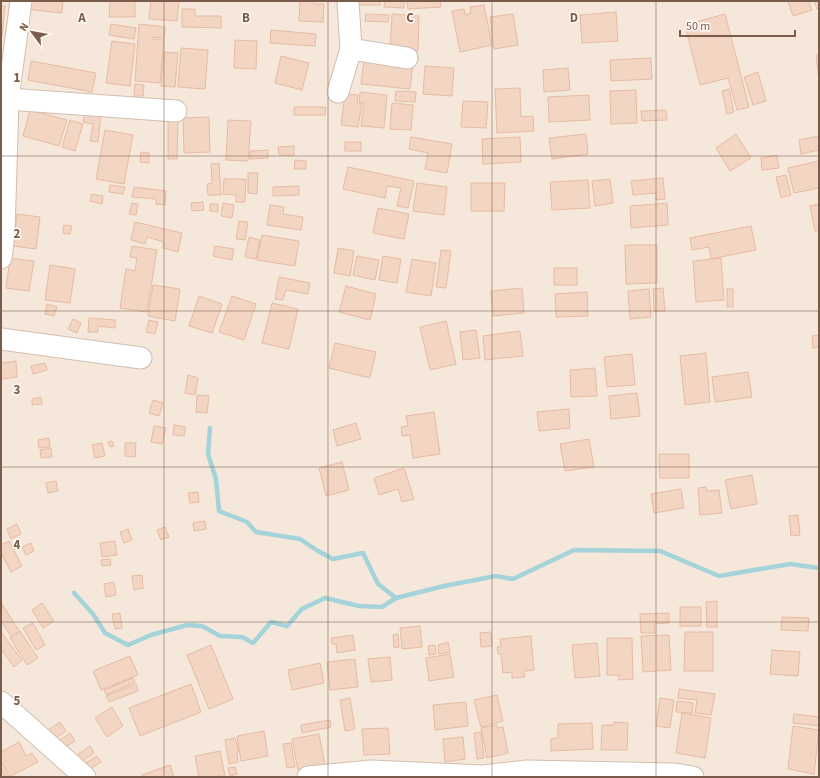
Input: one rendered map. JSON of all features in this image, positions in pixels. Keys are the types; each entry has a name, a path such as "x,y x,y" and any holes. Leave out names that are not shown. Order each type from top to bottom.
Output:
{"street":[{"path":"1,258 4,234 8,99 21,1"},
{"path":"338,92 351,49 348,1"},
{"path":"351,49 407,58"},
{"path":"8,99 176,111"},
{"path":"1,339 141,358"},
{"path":"1,702 85,777"},
{"path":"308,777 371,771 483,776 527,774 675,774 694,777"}],"shaded area":[{"path":"1,1 819,1 819,777 1,777"}],"building":[{"path":"27,1 63,1 62,13 26,9"},
{"path":"110,1 135,1 135,17 109,17"},
{"path":"151,1 179,1 177,21 149,19"},
{"path":"300,1 314,1 314,4 324,4 323,22 299,21"},
{"path":"355,1 380,1 380,5 355,5"},
{"path":"385,1 404,1 404,8 384,7"},
{"path":"407,1 440,1 441,7 408,9"},
{"path":"788,1 809,1 812,10 793,16"},
{"path":"814,1 819,1 819,8 817,9"},
{"path":"484,5 492,45 460,52 452,11 464,9 465,15 471,13 470,7"},
{"path":"1,6 5,6 2,37 1,37"},
{"path":"182,9 195,9 195,16 221,16 221,28 182,27"},
{"path":"616,12 618,41 582,43 580,15"},
{"path":"366,14 389,15 388,22 365,21"},
{"path":"392,14 419,16 418,51 390,50"},
{"path":"513,14 518,45 494,49 490,17"},
{"path":"725,14 749,107 737,110 728,78 700,85 685,25"},
{"path":"111,24 136,28 134,39 109,35"},
{"path":"139,24 165,27 164,38 153,37 153,39 164,40 160,83 135,81"},
{"path":"271,30 316,34 315,46 270,43"},
{"path":"235,40 257,41 256,69 234,68"},
{"path":"112,41 135,44 130,86 106,83"},
{"path":"181,48 208,50 205,89 178,87"},
{"path":"164,52 178,53 175,87 161,86"},
{"path":"819,54 819,81 816,55"},
{"path":"281,56 309,63 302,90 275,83"},
{"path":"651,58 652,79 611,81 610,60"},
{"path":"364,60 413,64 410,89 361,84"},
{"path":"31,61 96,73 92,92 28,80"},
{"path":"425,66 454,68 452,96 423,94"},
{"path":"568,68 570,90 544,92 543,70"},
{"path":"758,72 766,101 753,105 744,77"},
{"path":"135,84 144,85 143,96 134,96"},
{"path":"520,88 521,117 533,116 534,131 497,133 495,89"},
{"path":"729,89 734,112 727,114 722,91"},
{"path":"636,90 637,123 611,124 610,91"},
{"path":"396,91 416,92 415,102 395,101"},
{"path":"360,92 387,95 384,128 361,126 364,102 359,102"},
{"path":"345,94 358,95 357,103 362,103 358,127 341,125"},
{"path":"589,95 590,120 549,122 548,97"},
{"path":"463,101 488,102 486,128 461,127"},
{"path":"392,103 413,105 411,130 390,129"},
{"path":"294,107 326,107 325,115 294,115"},
{"path":"30,110 67,120 59,146 23,136"},
{"path":"666,110 667,120 642,121 641,111"},
{"path":"85,113 101,115 98,142 90,141 93,124 83,122"},
{"path":"168,117 178,118 177,159 168,159"},
{"path":"209,117 210,152 184,153 183,118"},
{"path":"70,120 83,124 75,151 62,147"},
{"path":"228,120 251,121 248,161 226,160"},
{"path":"105,130 133,135 124,184 96,179"},
{"path":"586,134 588,154 552,159 549,138"},
{"path":"736,134 751,158 730,171 716,148"},
{"path":"819,136 819,150 801,154 799,140"},
{"path":"411,137 452,144 447,173 425,169 428,153 409,149"},
{"path":"520,137 521,162 483,164 482,139"},
{"path":"345,142 361,142 361,151 345,151"},
{"path":"294,146 294,155 279,155 278,147"},
{"path":"268,150 268,158 250,159 250,151"},
{"path":"141,152 149,153 149,163 140,162"},
{"path":"777,155 779,168 762,170 761,158"},
{"path":"295,160 306,161 306,169 294,169"},
{"path":"819,161 819,188 794,193 788,168"},
{"path":"219,163 221,195 208,195 207,184 212,183 211,164"},
{"path":"348,167 414,181 408,208 397,206 401,188 387,186 385,198 343,189"},
{"path":"248,173 258,173 257,194 248,193"},
{"path":"786,175 791,195 781,198 776,177"},
{"path":"663,178 665,199 656,200 656,193 633,195 631,181"},
{"path":"224,179 246,179 245,202 236,202 236,195 223,194"},
{"path":"610,179 613,203 595,206 592,181"},
{"path":"588,180 590,208 552,210 550,182"},
{"path":"417,183 447,187 444,215 413,211"},
{"path":"471,183 505,183 504,211 471,211"},
{"path":"110,185 125,187 123,194 109,192"},
{"path":"299,186 299,195 273,196 273,187"},
{"path":"134,187 166,191 165,205 156,204 156,199 132,197"},
{"path":"92,194 103,196 102,204 90,201"},
{"path":"203,202 204,210 192,211 191,203"},
{"path":"132,203 138,204 136,215 129,214"},
{"path":"223,203 234,205 232,218 221,216"},
{"path":"667,203 668,225 631,228 630,206"},
{"path":"210,204 218,204 218,212 210,211"},
{"path":"819,204 819,230 815,231 810,206"},
{"path":"270,205 284,207 283,214 303,217 301,230 267,225"},
{"path":"378,208 409,214 404,239 373,233"},
{"path":"17,214 40,217 36,249 13,246"},
{"path":"239,221 248,222 245,240 236,239"},
{"path":"135,222 182,233 178,252 163,248 164,242 147,237 145,244 131,240"},
{"path":"64,225 72,226 70,234 63,233"},
{"path":"751,226 756,250 711,259 709,247 692,250 690,238"},
{"path":"262,235 299,241 295,266 257,260"},
{"path":"249,237 260,240 256,259 245,257"},
{"path":"625,245 657,245 657,283 626,284"},
{"path":"132,246 157,250 147,312 120,308 126,269 135,271 137,258 130,257"},
{"path":"215,246 234,249 232,260 213,256"},
{"path":"338,248 354,251 350,276 334,273"},
{"path":"441,250 451,251 446,288 436,287"},
{"path":"357,256 379,260 375,280 353,275"},
{"path":"383,256 401,259 397,283 379,280"},
{"path":"10,258 34,261 29,291 6,288"},
{"path":"721,258 724,300 696,302 693,261"},
{"path":"412,259 436,263 431,296 406,292"},
{"path":"50,265 75,269 70,303 45,300"},
{"path":"554,268 577,268 577,285 554,285"},
{"path":"279,277 310,283 308,294 286,290 283,300 275,299"},
{"path":"153,285 180,289 175,321 148,316"},
{"path":"346,286 376,294 370,320 339,312"},
{"path":"522,288 524,313 493,316 491,291"},
{"path":"663,288 665,311 654,311 653,289"},
{"path":"649,289 651,317 630,319 628,291"},
{"path":"727,289 733,289 733,307 727,307"},
{"path":"587,292 588,316 556,317 555,294"},
{"path":"199,296 222,304 212,333 189,326"},
{"path":"232,296 256,304 244,340 219,332"},
{"path":"272,303 298,309 289,349 262,343"},
{"path":"47,304 57,307 54,316 45,314"},
{"path":"89,318 115,320 115,328 98,326 98,332 88,332"},
{"path":"73,319 81,323 77,333 68,329"},
{"path":"149,320 158,322 155,334 146,332"},
{"path":"446,321 456,364 430,370 420,327"},
{"path":"476,330 480,358 463,360 460,332"},
{"path":"520,331 523,356 485,360 483,336"},
{"path":"819,335 819,347 813,348 812,336"},
{"path":"335,343 376,352 370,378 329,368"},
{"path":"706,353 710,402 685,405 680,356"},
{"path":"632,354 635,385 607,387 604,357"},
{"path":"16,361 17,377 1,379 1,363"},
{"path":"45,363 47,370 33,374 31,366"},
{"path":"595,368 597,396 571,397 570,370"},
{"path":"748,372 752,397 715,402 712,377"},
{"path":"188,375 198,378 195,395 185,393"},
{"path":"637,393 640,416 611,419 609,396"},
{"path":"197,395 209,396 207,413 196,412"},
{"path":"41,397 42,404 32,405 32,399"},
{"path":"153,400 163,403 159,416 149,413"},
{"path":"569,409 570,428 539,431 537,412"},
{"path":"434,412 440,454 413,458 410,435 402,436 401,427 408,426 406,416"},
{"path":"356,423 361,439 337,446 333,430"},
{"path":"174,425 186,427 184,436 173,435"},
{"path":"154,426 166,428 162,444 151,442"},
{"path":"49,438 50,447 39,448 38,440"},
{"path":"589,439 594,467 565,471 560,444"},
{"path":"112,441 114,446 110,447 108,442"},
{"path":"102,443 105,456 95,458 92,445"},
{"path":"125,443 136,443 135,457 125,456"},
{"path":"51,448 52,457 41,458 40,450"},
{"path":"659,454 689,454 689,478 660,478"},
{"path":"342,462 349,490 326,496 319,468"},
{"path":"404,468 414,499 402,502 398,489 379,495 374,478"},
{"path":"752,475 757,504 731,509 725,480"},
{"path":"56,481 58,491 48,493 46,483"},
{"path":"706,487 707,491 719,490 722,513 700,515 698,488"},
{"path":"681,489 684,508 654,513 651,494"},
{"path":"198,492 199,502 190,503 188,493"},
{"path":"798,515 800,535 791,536 789,516"},
{"path":"205,521 206,529 194,531 193,523"},
{"path":"17,524 21,534 11,539 7,529"},
{"path":"165,527 169,537 161,540 157,530"},
{"path":"128,529 132,540 124,543 120,532"},
{"path":"9,541 22,566 11,572 1,553 1,545"},
{"path":"115,541 117,555 102,557 100,543"},
{"path":"31,543 34,551 26,555 22,547"},
{"path":"110,559 111,565 102,566 101,560"},
{"path":"142,575 143,588 134,590 132,576"},
{"path":"114,582 116,595 106,597 104,584"},
{"path":"717,601 717,627 707,627 706,602"},
{"path":"42,603 54,621 43,628 32,610"},
{"path":"2,604 21,634 13,639 1,621"},
{"path":"680,607 701,607 701,626 680,626"},
{"path":"120,613 122,628 115,629 112,614"},
{"path":"669,613 669,623 654,624 655,633 641,633 640,614"},
{"path":"782,617 809,618 808,631 781,630"},
{"path":"33,623 45,645 36,650 23,628"},
{"path":"420,626 422,647 402,649 400,628"},
{"path":"20,631 38,658 27,665 10,638"},
{"path":"1,632 22,660 14,667 1,649"},
{"path":"491,632 492,646 481,647 480,633"},
{"path":"685,632 713,632 713,671 684,671"},
{"path":"398,634 399,647 394,648 393,635"},
{"path":"353,635 355,650 337,653 336,644 332,644 331,638"},
{"path":"669,635 671,670 643,672 641,636"},
{"path":"531,636 534,670 524,671 525,677 512,678 512,672 503,673 501,654 498,654 497,647 501,647 500,639"},
{"path":"607,638 632,638 633,679 619,680 619,675 607,675"},
{"path":"448,642 450,652 439,654 438,645"},
{"path":"597,643 600,676 575,678 572,645"},
{"path":"211,645 233,699 209,709 187,655"},
{"path":"435,645 436,654 429,655 428,646"},
{"path":"772,650 800,652 798,676 770,674"},
{"path":"450,654 454,677 429,681 426,658"},
{"path":"130,656 138,675 101,690 93,671"},
{"path":"390,657 392,680 371,682 368,659"},
{"path":"355,659 358,687 330,690 327,662"},
{"path":"320,663 324,683 292,690 288,670"},
{"path":"133,678 135,682 106,695 104,690"},
{"path":"136,684 138,691 109,702 106,696"},
{"path":"191,684 201,712 140,736 129,708"},
{"path":"679,689 715,694 711,715 695,713 697,700 678,698"},
{"path":"497,695 503,721 481,727 474,700"},
{"path":"350,698 355,729 345,731 340,700"},
{"path":"660,698 674,700 670,728 656,726"},
{"path":"677,701 693,703 692,713 676,712"},
{"path":"466,702 468,726 435,730 433,705"},
{"path":"112,707 123,726 107,737 95,718"},
{"path":"682,713 711,718 705,758 676,753"},
{"path":"794,714 819,717 819,726 793,723"},
{"path":"330,720 331,727 302,733 301,725"},
{"path":"60,722 66,731 53,740 47,731"},
{"path":"614,722 628,723 627,750 601,750 602,725 614,725"},
{"path":"592,723 593,749 551,751 551,739 558,738 558,724"},
{"path":"497,725 497,728 503,727 508,753 487,758 481,728"},
{"path":"793,726 819,730 814,774 788,769"},
{"path":"388,728 390,754 364,755 362,729"},
{"path":"264,731 268,756 241,761 237,736"},
{"path":"481,732 484,758 477,759 474,733"},
{"path":"70,733 75,741 65,747 60,740"},
{"path":"319,734 325,765 298,770 292,739"},
{"path":"463,737 465,759 445,762 443,739"},
{"path":"235,738 239,752 237,752 238,762 229,764 225,740"},
{"path":"19,742 26,756 32,753 38,762 9,777 1,761 1,752"},
{"path":"291,743 295,767 287,768 283,744"},
{"path":"90,746 94,753 81,762 77,755"},
{"path":"220,751 225,776 199,777 195,756"},
{"path":"97,756 101,762 88,770 84,764"},
{"path":"170,765 174,777 143,777 142,775"},
{"path":"1,766 6,776 4,777 1,777"},
{"path":"235,767 237,774 230,776 228,768"}],"waterway":[{"path":"210,428 208,454 216,479 219,511 247,522 256,532 300,539 333,559 363,553 378,584 396,598"},
{"path":"74,593 93,614 105,633 128,645 151,635 187,625 202,626 220,636 242,637 253,643 271,622 287,626 302,609 325,598 359,606 382,607 396,598 444,586 496,576 513,579 574,550 660,551 719,576 790,564 819,568"}]}
